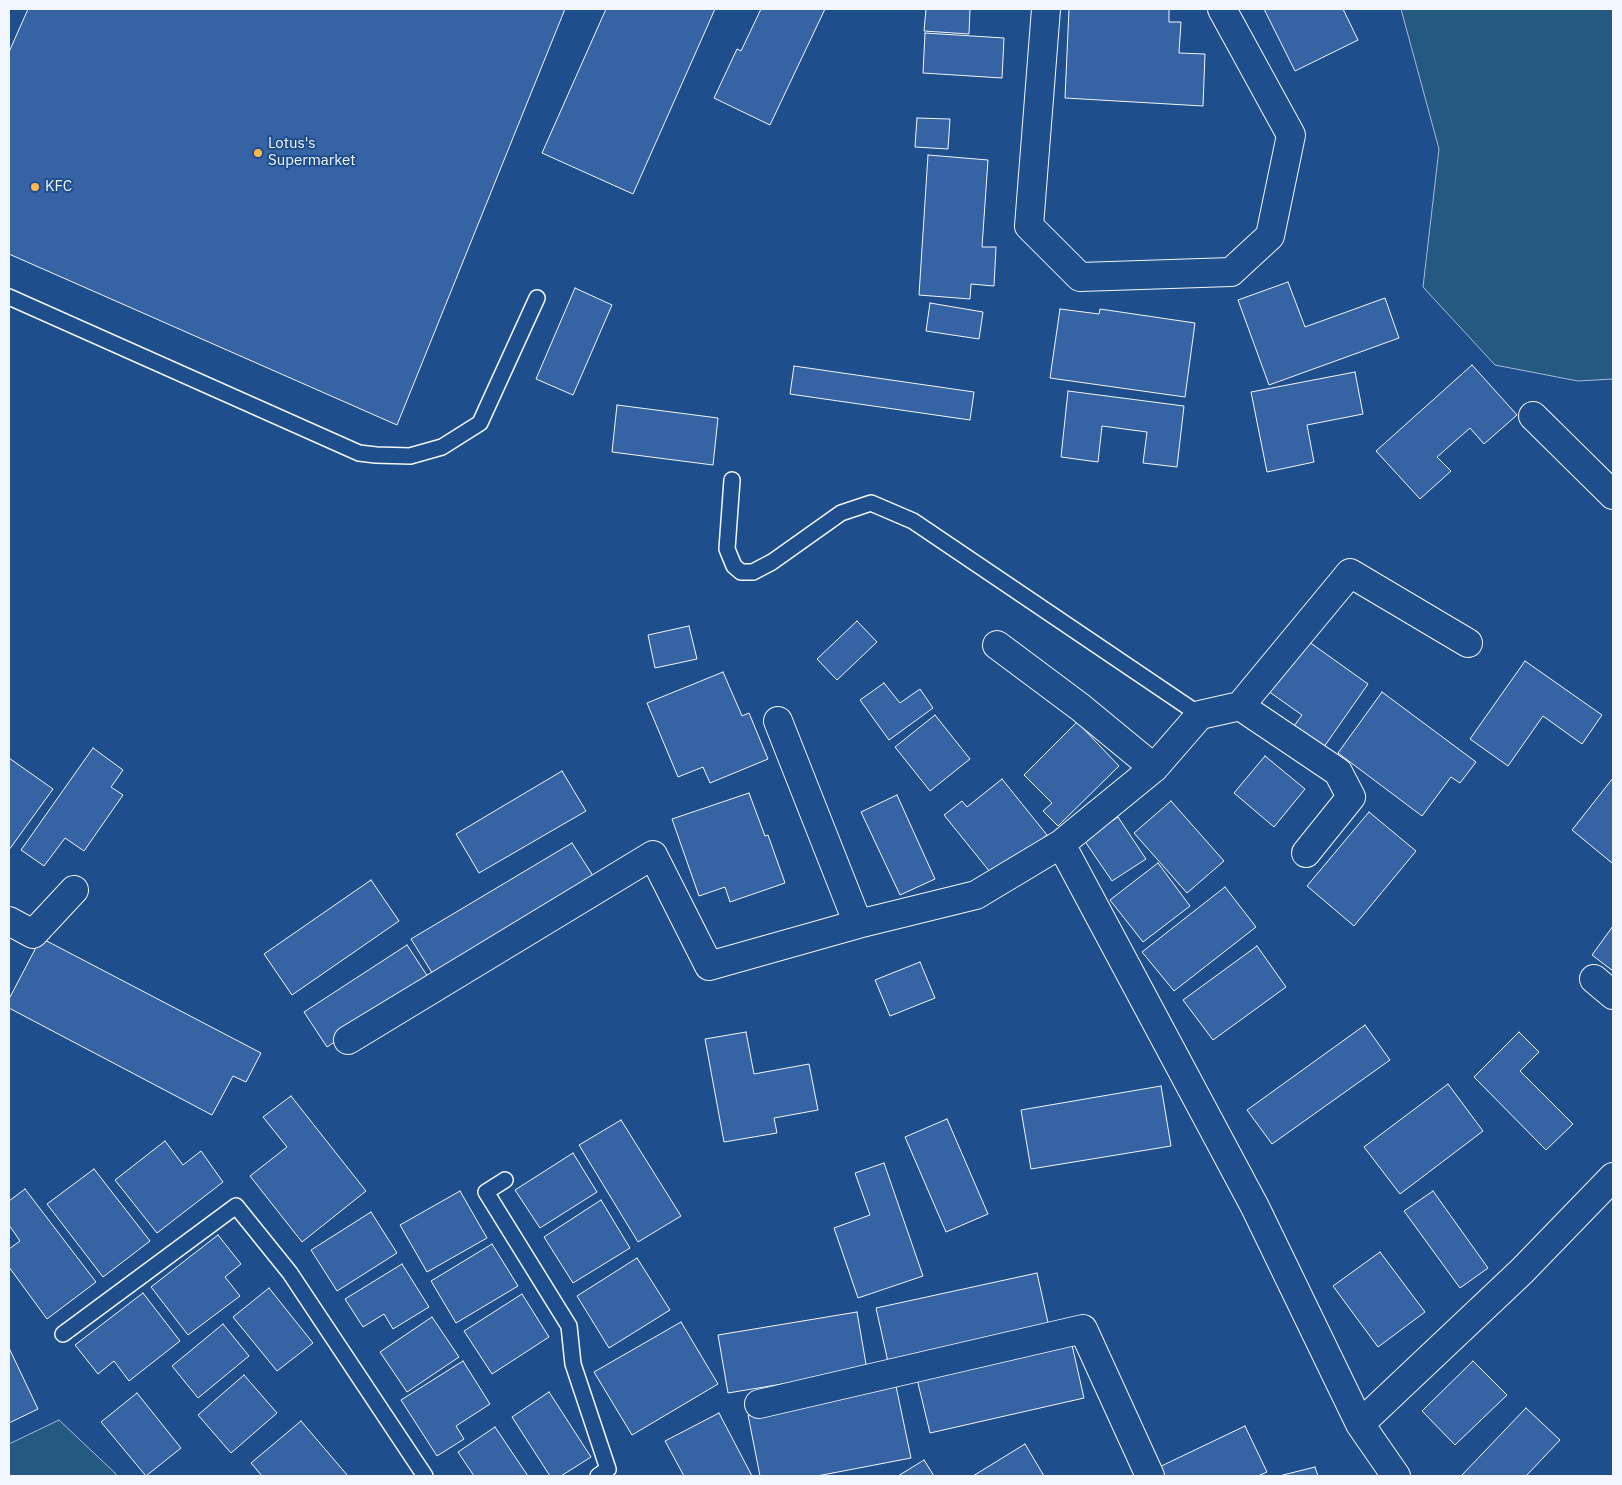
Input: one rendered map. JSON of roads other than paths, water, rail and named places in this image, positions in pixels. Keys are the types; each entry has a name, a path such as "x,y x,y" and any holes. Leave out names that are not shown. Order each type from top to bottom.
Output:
{"street":[{"path":"1046,9 1029,226 1080,276 1231,272 1270,236 1291,135 1222,9"},
{"path":"1533,416 1613,495"},
{"path":"348,1040 653,855 709,966 858,924 976,896 1061,844 1154,768 1200,716 1240,706 1350,573 1468,643"},
{"path":"997,645 1080,706 1154,768"},
{"path":"1240,706 1338,772 1351,797 1306,853"},
{"path":"778,721 858,924"},
{"path":"1061,844 1255,1207 1360,1424 1396,1476"},
{"path":"9,921 33,934 74,890"},
{"path":"1360,1424 1522,1271 1613,1177"},
{"path":"759,1404 1083,1329 1150,1476"}],"lane":[{"path":"9,297 359,453 410,456 442,447 480,423 536,298"},
{"path":"732,480 728,548 734,566 742,572 753,572 772,562 840,513 871,503 912,522 1200,716"},
{"path":"504,1180 486,1192 569,1326 573,1364 608,1468 598,1476"},
{"path":"63,1334 236,1206 290,1273 425,1476"}],"place":[{"name":"Lotus's Supermarket","path":"258,153"},
{"name":"KFC","path":"35,187"}]}
